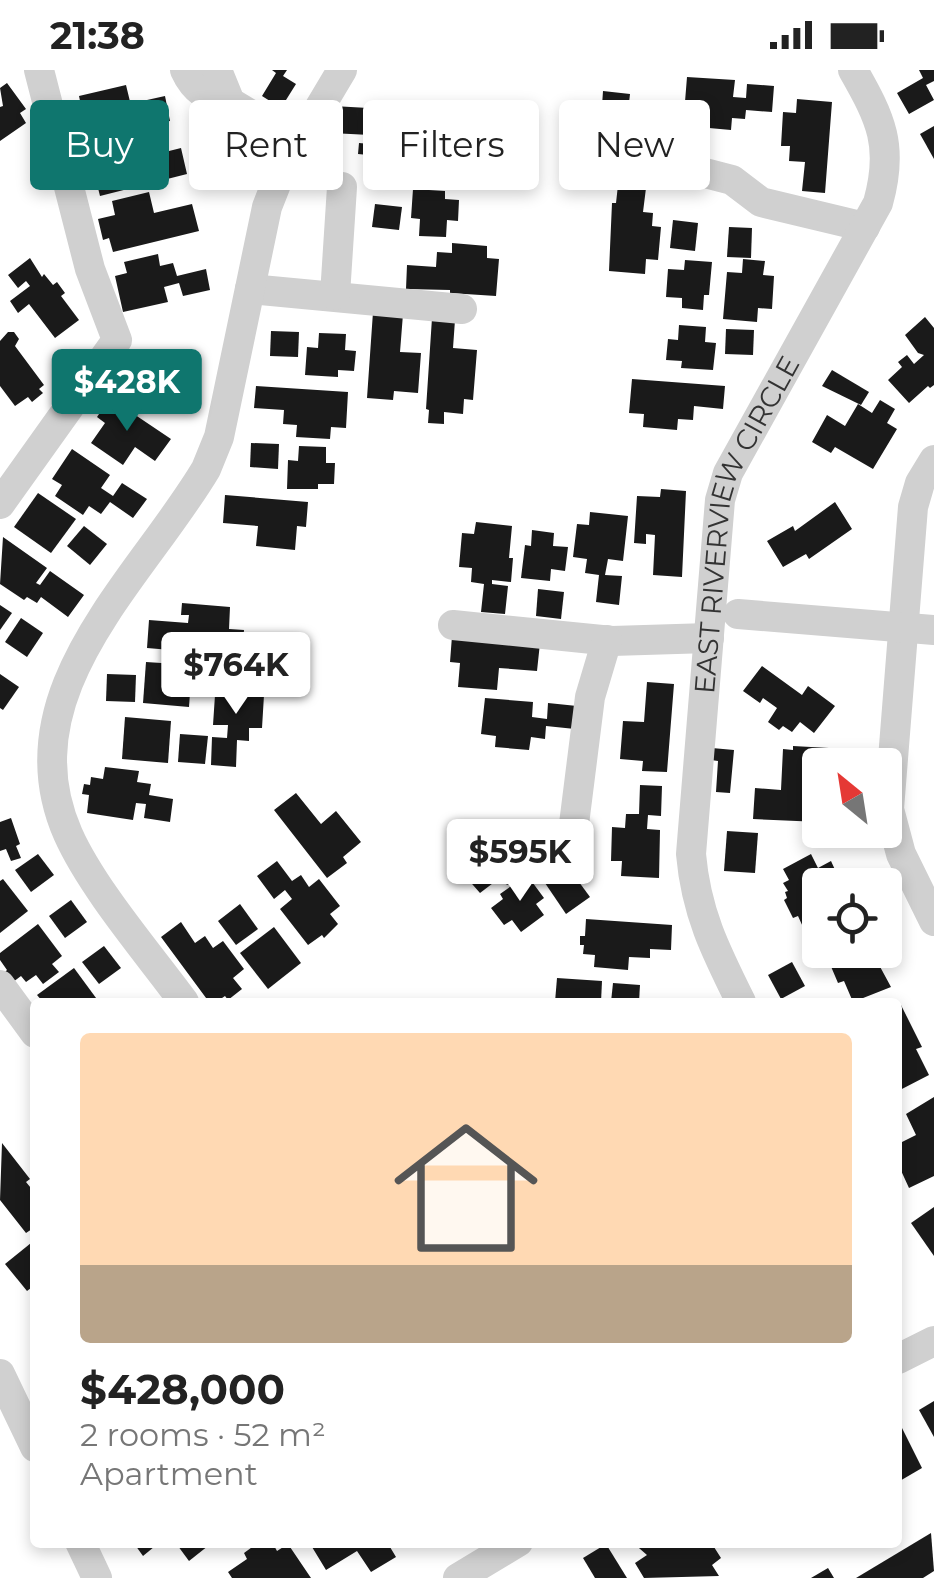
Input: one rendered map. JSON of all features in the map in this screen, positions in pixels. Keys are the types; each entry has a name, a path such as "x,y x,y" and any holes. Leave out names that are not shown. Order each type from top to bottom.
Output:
{"street":[{"path":"0,504 117,340 90,270 39,70"},
{"path":"185,70 192,85 214,100"},
{"path":"217,70 229,100"},
{"path":"324,100 342,70"},
{"name":"EAST RIVERVIEW CIRCLE","path":"738,998 704,927 694,891 692,854 720,500 728,473 878,203 886,176 886,150 881,124 853,70"},
{"path":"710,174 732,180 761,202 865,227"},
{"path":"181,998 84,865 67,832 54,780 54,726 62,692 78,656 206,469 219,436 274,190"},
{"path":"334,295 342,190"},
{"path":"250,288 462,309"},
{"path":"934,460 912,507 889,809 901,854 934,921"},
{"path":"738,614 934,630"},
{"path":"453,626 607,640 709,638"},
{"path":"574,824 590,697 607,640"},
{"path":"0,986 30,1026"},
{"path":"902,1356 934,1341"},
{"path":"0,1374 30,1437"},
{"path":"83,1548 97,1578"},
{"path":"458,1578 508,1548"}],"building":[{"path":"272,70 287,70 283,76 296,84 286,100 262,96 276,73"},
{"path":"919,70 934,70 934,81 926,85 934,100 909,114 897,93 923,78"},
{"path":"687,77 735,80 733,97 746,98 747,84 774,86 772,112 746,110 745,119 732,118 731,130 710,128 710,100 685,100"},
{"path":"7,83 26,109 20,113 26,123 0,141 0,88"},
{"path":"126,85 130,100 80,100 79,96"},
{"path":"603,91 630,94 629,100 602,100"},
{"path":"797,99 832,102 825,193 802,191 805,162 789,161 790,146 781,146 783,112 796,113"},
{"path":"343,107 363,108 363,135 343,134"},
{"path":"934,126 934,159 920,134"},
{"path":"181,148 187,174 169,179 169,151"},
{"path":"98,190 124,190 100,196"},
{"path":"413,190 445,191 445,199 459,200 458,221 447,220 446,237 419,236 420,219 411,218"},
{"path":"617,190 646,190 643,212 653,213 652,226 661,227 658,260 646,259 645,274 609,271 612,203 616,203"},
{"path":"149,192 154,213 192,204 199,231 113,252 109,238 103,240 98,219 115,215 112,201"},
{"path":"375,204 402,207 399,230 372,227"},
{"path":"673,220 698,223 695,251 670,248"},
{"path":"729,227 752,228 751,258 727,257"},
{"path":"452,243 487,246 487,258 499,259 496,296 406,289 407,265 436,267 437,252 452,253"},
{"path":"158,254 160,266 173,263 177,276 206,269 210,290 183,296 179,283 164,287 168,302 123,312 115,276 127,273 124,262"},
{"path":"30,258 42,277 44,274 53,285 57,282 65,293 61,296 79,320 55,338 29,304 18,313 10,301 30,286 26,281 18,288 8,275"},
{"path":"743,259 765,261 763,275 774,276 772,309 758,308 757,322 723,319 727,272 742,273"},
{"path":"685,260 712,262 709,295 704,295 703,310 682,308 682,298 666,297 668,269 684,270"},
{"path":"373,312 403,314 400,352 421,353 418,393 394,391 393,400 367,398"},
{"path":"925,317 934,328 934,385 909,403 888,380 902,367 898,362 907,355 914,364 924,355 905,335"},
{"path":"432,318 455,320 453,348 477,350 473,400 464,399 463,414 444,412 444,424 428,423 426,409"},
{"path":"679,325 706,327 705,342 716,343 713,370 681,368 682,361 666,360 668,339 678,340"},
{"path":"726,329 754,330 753,355 725,354"},
{"path":"271,331 299,332 298,357 270,356"},
{"path":"8,332 14,332 19,339 15,346 44,385 39,389 43,393 32,402 28,397 15,406 0,386 0,341"},
{"path":"319,333 346,334 345,350 356,351 354,371 338,370 338,377 305,375 307,347 318,348"},
{"path":"832,370 869,392 861,405 822,386"},
{"path":"632,379 725,386 723,409 694,406 693,420 678,419 677,430 643,427 644,414 629,413"},
{"path":"256,386 348,392 346,428 331,427 330,439 296,437 297,425 283,424 284,410 254,408"},
{"path":"110,398 171,439 155,461 135,447 123,465 91,443 105,423 97,417"},
{"path":"880,400 895,409 887,423 897,429 873,469 835,447 831,453 812,442 827,415 845,426 858,404 872,413"},
{"path":"251,443 279,444 278,469 250,467"},
{"path":"299,446 326,447 326,463 335,463 334,484 318,484 318,489 287,489 288,460 298,461"},
{"path":"72,449 110,475 101,488 113,496 122,483 147,499 133,518 110,502 101,514 89,506 83,515 55,496 62,485 52,479"},
{"path":"661,489 686,491 682,577 653,575 655,535 646,534 646,544 634,543 637,496 660,497"},
{"path":"38,493 76,519 51,553 14,527"},
{"path":"225,495 308,502 306,527 297,526 295,550 256,546 258,526 223,523"},
{"path":"835,502 852,529 809,559 806,554 783,567 767,541 793,526 795,531"},
{"path":"590,512 628,516 623,561 608,559 605,575 622,576 619,605 596,602 599,575 585,573 587,559 573,557 577,524 589,525"},
{"path":"476,522 512,526 511,582 492,580 492,584 508,586 505,614 481,612 484,584 471,582 472,568 459,567 462,533 474,534"},
{"path":"84,526 107,544 90,565 67,546"},
{"path":"532,530 554,533 553,546 568,547 565,571 551,569 550,581 521,578 525,545 531,546"},
{"path":"3,537 47,568 36,583 40,585 50,571 84,595 68,617 41,597 37,603 27,597 24,600 0,584"},
{"path":"538,589 564,592 561,619 536,616"},
{"path":"182,603 230,607 229,629 244,630 242,656 147,648 149,620 188,623 189,615 181,615"},
{"path":"0,605 12,613 0,630"},
{"path":"21,618 43,633 27,657 5,642"},
{"path":"452,636 540,643 537,671 499,668 497,690 458,687 460,663 450,662"},
{"path":"146,662 192,665 189,707 143,703"},
{"path":"762,666 802,695 808,686 835,706 814,733 800,722 792,732 783,726 779,730 768,722 777,708 763,698 760,703 743,691"},
{"path":"0,674 19,687 3,710 0,708"},
{"path":"107,674 136,675 135,702 106,701"},
{"path":"216,680 269,683 269,695 264,695 262,728 249,728 249,741 237,740 236,767 211,765 212,737 227,738 228,725 213,725"},
{"path":"647,682 674,684 667,772 642,771 643,761 620,759 623,721 644,722"},
{"path":"485,698 533,702 532,717 547,719 548,703 577,706 575,729 546,726 545,739 531,737 529,750 495,747 496,736 481,734"},
{"path":"125,717 171,721 168,763 122,759"},
{"path":"180,734 208,736 205,764 178,762"},
{"path":"793,746 829,748 802,748 802,821 753,819 755,788 781,790 783,749 793,750"},
{"path":"712,748 734,750 730,793 716,792 718,761 711,760"},
{"path":"105,767 139,771 137,782 151,784 149,795 173,799 170,822 144,818 146,804 136,803 133,820 87,813 89,795 82,794 84,784 90,785 91,777 103,779"},
{"path":"640,785 662,786 661,816 648,815 647,829 660,830 659,878 621,876 622,861 611,861 612,827 625,828 626,814 639,814"},
{"path":"296,793 321,824 336,811 361,842 343,857 347,863 327,878 274,810"},
{"path":"11,818 21,858 11,861 6,849 0,851 0,822"},
{"path":"536,819 552,841 520,864 526,872 507,885 501,877 480,893 451,860 463,852 459,848 491,825 503,842"},
{"path":"727,831 758,833 755,873 724,871"},
{"path":"38,854 54,875 31,892 15,870"},
{"path":"811,854 818,868 802,868 802,925 798,916 793,918 784,900 788,891 783,883 789,880 783,869"},
{"path":"277,861 292,881 301,875 309,887 319,879 340,906 330,914 338,924 324,938 322,935 308,945 280,909 292,899 285,890 274,899 257,876"},
{"path":"568,867 590,897 566,914 545,883"},
{"path":"527,875 544,898 536,904 544,915 521,932 512,920 504,925 491,908 503,899 500,894"},
{"path":"3,879 28,911 0,933 0,881"},
{"path":"71,900 87,922 65,938 49,916"},
{"path":"240,904 258,929 236,945 218,921"},
{"path":"586,919 672,925 671,950 650,949 650,958 629,957 628,970 594,967 595,955 583,954 584,945 580,945"},
{"path":"181,922 195,943 205,936 213,948 223,941 244,969 233,978 242,989 231,998 206,998 161,937"},
{"path":"38,924 62,956 52,964 59,972 43,984 36,975 26,982 21,976 13,982 5,972 0,953"},
{"path":"274,927 301,963 268,989 240,953"},
{"path":"104,946 121,968 99,984 82,962"},
{"path":"792,962 805,986 780,998 768,975"},
{"path":"74,968 96,998 40,998 37,995"},
{"path":"832,968 881,968 891,987 863,998 851,998 844,981 838,983"},
{"path":"557,978 602,981 601,998 555,998"},
{"path":"613,983 640,985 639,998 611,998"},
{"path":"902,1007 922,1047 916,1049 929,1075 902,1089"},
{"path":"934,1097 934,1176 909,1188 902,1173 902,1142 916,1135 906,1114"},
{"path":"2,1143 30,1179 26,1182 30,1187 30,1230 26,1233 0,1200"},
{"path":"934,1207 934,1256 911,1223"},
{"path":"30,1244 30,1289 27,1291 5,1264"},
{"path":"934,1401 934,1437 919,1410"},
{"path":"902,1428 922,1468 902,1480"},
{"path":"931,1533 934,1571 923,1578 856,1578"},
{"path":"179,1548 205,1548 189,1561"},
{"path":"251,1548 291,1548 311,1578 232,1578 228,1572 247,1559 244,1553"},
{"path":"313,1548 391,1548 396,1557 371,1572 357,1551 326,1570"},
{"path":"599,1548 608,1548 627,1578 595,1578 583,1558"},
{"path":"639,1548 715,1548 721,1558 712,1565 719,1576 644,1578 635,1563 647,1555"},
{"path":"828,1568 834,1578 811,1578"}]}
